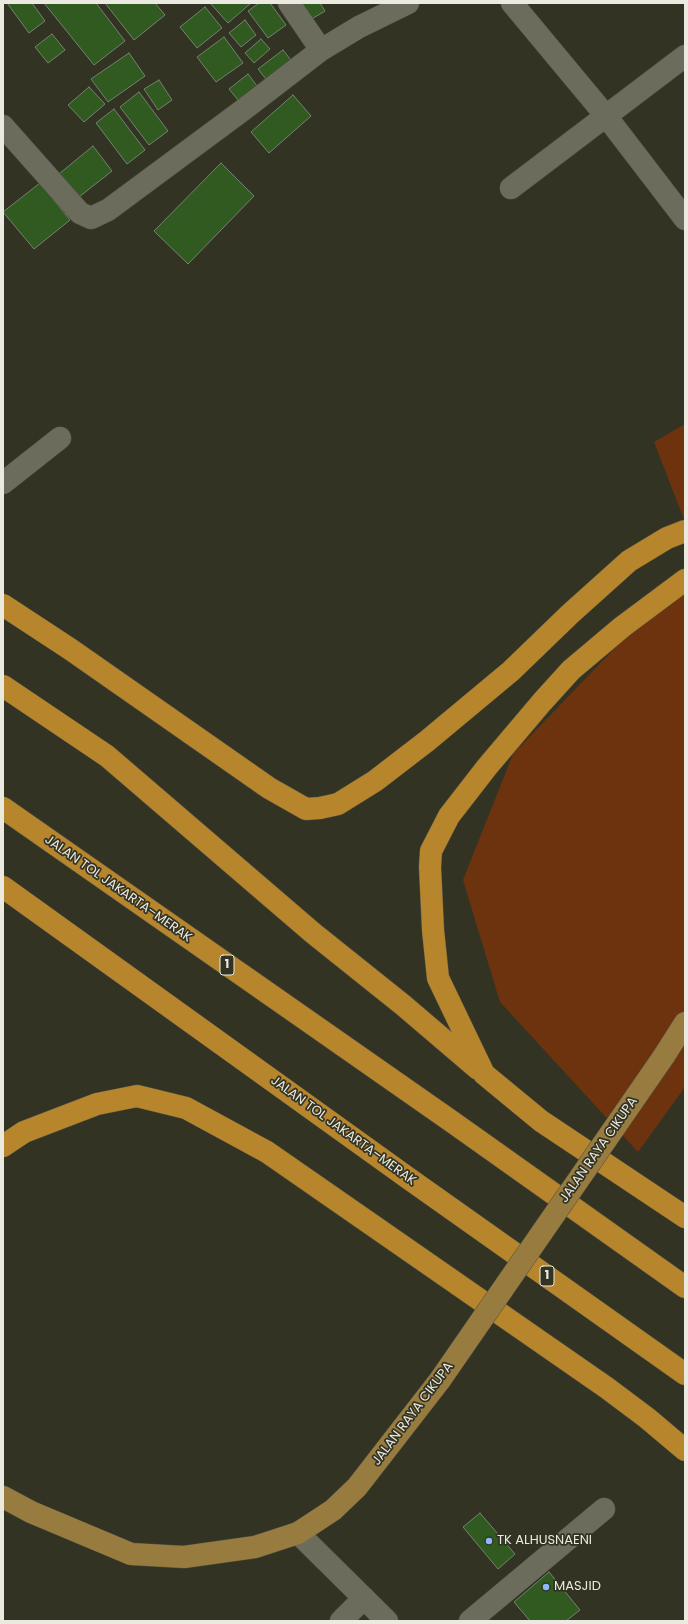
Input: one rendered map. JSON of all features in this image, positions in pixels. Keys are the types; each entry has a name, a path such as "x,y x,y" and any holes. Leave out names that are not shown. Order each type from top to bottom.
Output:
{"highway":[{"path":"3,605 70,649 269,788 306,809 320,808 338,804 381,776 427,741 511,671 570,614 629,562 667,538 685,531"},
{"path":"484,1074 438,978 433,930 431,851 449,816 487,767 571,670 622,627 685,580"},
{"path":"3,686 107,756 313,933 403,1005 541,1121 685,1217"},
{"name":"JALAN TOL JAKARTA–MERAK","path":"3,808 451,1121 685,1287"},
{"name":"JALAN TOL JAKARTA–MERAK","path":"3,887 408,1178 685,1374"},
{"path":"3,1146 24,1132 97,1104 137,1096 186,1108 267,1152 607,1388 647,1418 685,1450"}],"main road":[{"name":"JALAN RAYA CIKUPA","path":"3,1497 31,1512 131,1554 184,1557 255,1547 298,1533 333,1510 357,1487 440,1380 664,1056 685,1023"}],"street":[{"path":"289,3 320,50"},
{"path":"3,126 80,213 91,218 98,216 243,110 320,50 359,26 408,3"},
{"path":"512,3 606,116 685,219"},
{"path":"511,188 685,56"},
{"path":"3,483 60,438"},
{"path":"470,1621 604,1508"},
{"path":"298,1533 387,1621"},
{"path":"341,1621 364,1598"}],"shaded area":[{"path":"685,424 685,522 654,442"},
{"path":"685,575 685,1087 638,1152 500,1002 463,880 513,754"}],"building":[{"path":"7,3 32,3 45,21 29,33"},
{"path":"44,3 96,3 125,41 94,65"},
{"path":"105,3 155,3 165,15 134,40"},
{"path":"210,3 251,3 228,23"},
{"path":"259,3 270,3 286,25 268,38 248,11"},
{"path":"300,3 320,3 325,11 310,20"},
{"path":"205,7 222,28 197,48 180,27"},
{"path":"245,20 256,35 241,47 229,33"},
{"path":"52,34 65,50 48,63 35,47"},
{"path":"224,37 243,63 216,82 197,57"},
{"path":"261,39 270,49 254,63 245,53"},
{"path":"283,50 294,64 269,83 258,69"},
{"path":"129,53 145,76 108,102 91,79"},
{"path":"248,74 257,86 238,100 229,89"},
{"path":"159,80 172,100 158,110 144,89"},
{"path":"89,87 105,104 84,122 68,105"},
{"path":"139,92 168,131 149,145 120,107"},
{"path":"293,95 311,116 269,153 251,132"},
{"path":"114,109 145,150 127,164 96,123"},
{"path":"93,146 112,171 79,197 59,174"},
{"path":"221,163 254,196 188,264 154,231"},
{"path":"40,183 70,220 34,249 3,212"},
{"name":"TK ALHUSNAENI","path":"480,1513 515,1554 498,1569 463,1527"},
{"name":"MASJID","path":"549,1572 580,1610 566,1621 530,1621 514,1602"}],"place":[{"name":"TK ALHUSNAENI","path":"489,1541"},
{"name":"MASJID","path":"546,1587"}]}
